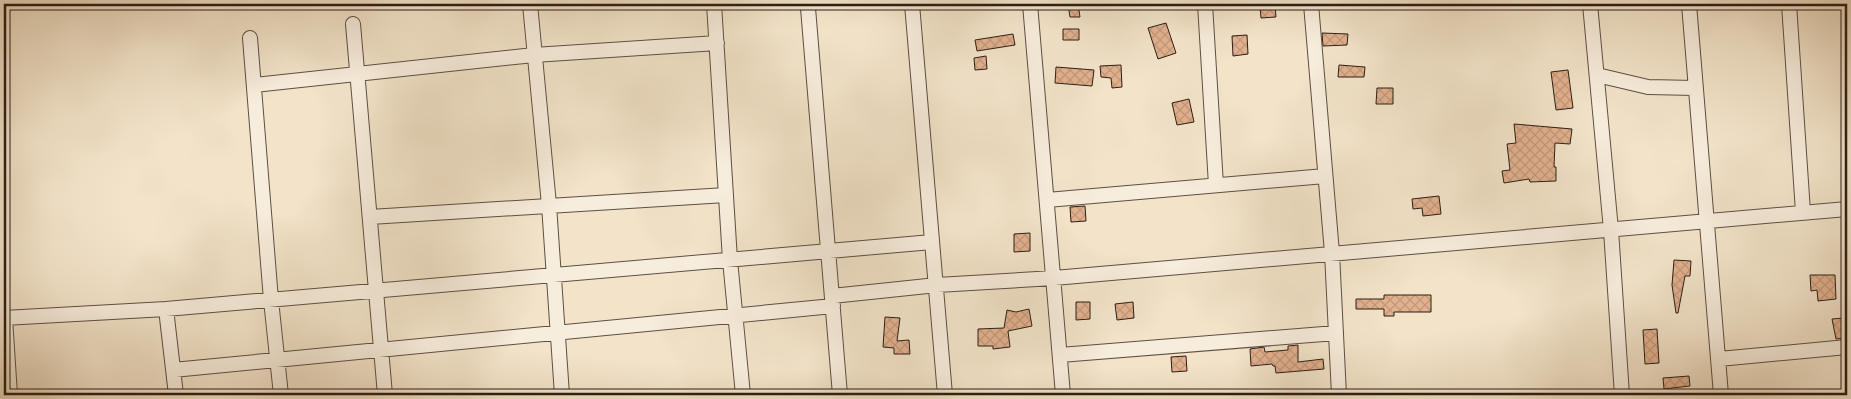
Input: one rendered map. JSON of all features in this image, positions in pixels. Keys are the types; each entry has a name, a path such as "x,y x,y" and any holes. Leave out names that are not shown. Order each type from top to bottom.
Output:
{"street":[{"path":"530,4 549,205 552,275 562,395"},
{"path":"714,4 730,260 743,395"},
{"path":"912,4 945,395"},
{"path":"1030,4 1063,395"},
{"path":"1205,4 1216,185"},
{"path":"1311,4 1332,253 1339,395"},
{"path":"1590,4 1611,230 1622,395"},
{"path":"1689,4 1721,395"},
{"path":"1789,4 1803,212"},
{"path":"808,8 840,395"},
{"path":"353,24 385,395"},
{"path":"250,38 271,300 281,395"},
{"path":"254,85 534,55 717,43"},
{"path":"1597,75 1648,87 1696,88"},
{"path":"1047,200 1325,176"},
{"path":"370,217 726,196"},
{"path":"173,370 735,317 937,285 1054,278 1847,209"},
{"path":"10,395 4,318 166,309 932,242"},
{"path":"166,309 176,395"},
{"path":"1060,355 1336,332"},
{"path":"1719,359 1847,347"}],"building":[{"path":"1068,4 1078,4 1080,17 1070,17"},
{"path":"1275,6 1276,17 1261,18 1260,7"},
{"path":"1166,23 1176,53 1158,59 1148,28"},
{"path":"1063,29 1079,29 1079,40 1063,40"},
{"path":"1322,33 1348,34 1347,45 1323,46"},
{"path":"1013,34 1015,45 977,51 975,40"},
{"path":"1247,35 1248,54 1233,56 1232,36"},
{"path":"986,56 987,69 975,70 974,58"},
{"path":"1121,65 1122,87 1112,88 1111,78 1101,77 1100,66"},
{"path":"1339,65 1365,67 1364,77 1338,77"},
{"path":"1056,67 1094,70 1092,86 1055,83"},
{"path":"1568,70 1573,108 1556,110 1551,72"},
{"path":"1377,88 1393,88 1393,104 1376,104"},
{"path":"1189,99 1194,122 1177,125 1172,103"},
{"path":"1514,124 1572,129 1570,144 1555,143 1554,167 1556,167 1556,181 1530,182 1529,179 1504,183 1502,171 1510,170 1507,144 1516,143"},
{"path":"1439,196 1441,214 1423,216 1422,208 1413,209 1412,199"},
{"path":"1085,206 1086,221 1071,222 1070,207"},
{"path":"1030,233 1030,251 1014,252 1014,234"},
{"path":"1674,260 1691,261 1690,276 1685,276 1678,313 1676,313 1672,285"},
{"path":"1810,275 1835,275 1836,299 1818,301 1817,290 1811,291"},
{"path":"1384,295 1431,295 1431,312 1394,312 1394,316 1384,316 1384,309 1356,309 1356,299 1384,299"},
{"path":"1076,302 1090,302 1090,319 1076,320"},
{"path":"1133,302 1134,318 1117,320 1115,304"},
{"path":"1029,309 1032,326 1008,331 1010,347 993,349 993,346 978,346 978,329 1004,328 1007,310 1016,312"},
{"path":"885,317 900,318 897,341 909,340 910,354 894,354 894,348 883,347"},
{"path":"1844,318 1847,338 1836,339 1832,319"},
{"path":"1657,329 1659,363 1645,364 1643,330"},
{"path":"1298,345 1298,362 1323,359 1324,369 1276,373 1275,366 1272,364 1251,366 1250,349 1264,347 1265,352 1288,350 1288,346"},
{"path":"1186,356 1187,371 1172,372 1171,357"},
{"path":"1689,376 1690,386 1664,389 1663,378"}]}
